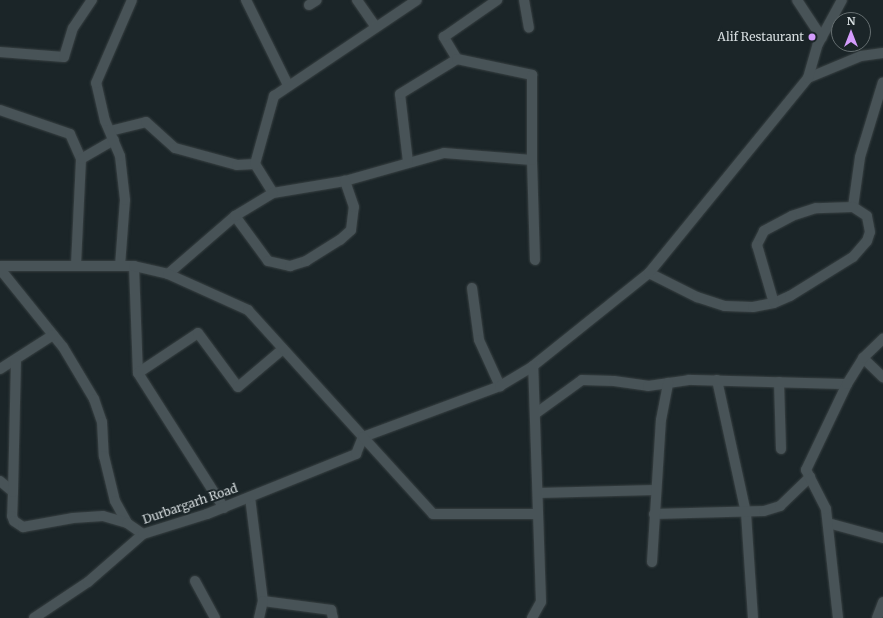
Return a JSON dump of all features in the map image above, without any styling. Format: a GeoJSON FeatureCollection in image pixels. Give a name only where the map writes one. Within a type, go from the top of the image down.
{"type":"FeatureCollection","features":[{"type":"Feature","properties":{"kind":"street"},"geometry":{"type":"LineString","coordinates":[[0,52],[64,57],[73,28],[92,0]]}},
{"type":"Feature","properties":{"kind":"street"},"geometry":{"type":"LineString","coordinates":[[120,266],[125,200],[120,156],[112,136],[96,83],[132,0]]}},
{"type":"Feature","properties":{"kind":"street"},"geometry":{"type":"LineString","coordinates":[[246,0],[288,86]]}},
{"type":"Feature","properties":{"kind":"street"},"geometry":{"type":"LineString","coordinates":[[357,0],[376,27]]}},
{"type":"Feature","properties":{"kind":"street"},"geometry":{"type":"LineString","coordinates":[[273,193],[255,164],[274,96],[416,0]]}},
{"type":"Feature","properties":{"kind":"street"},"geometry":{"type":"LineString","coordinates":[[457,59],[444,37],[497,0]]}},
{"type":"Feature","properties":{"kind":"street"},"geometry":{"type":"LineString","coordinates":[[524,0],[528,28]]}},
{"type":"Feature","properties":{"kind":"street"},"geometry":{"type":"LineString","coordinates":[[797,0],[822,38]]}},
{"type":"Feature","properties":{"kind":"street"},"geometry":{"type":"LineString","coordinates":[[363,436],[500,386],[533,366],[649,273],[808,78],[822,38],[842,0]]}},
{"type":"Feature","properties":{"kind":"street"},"geometry":{"type":"LineString","coordinates":[[808,78],[861,56],[883,52]]}},
{"type":"Feature","properties":{"kind":"street"},"geometry":{"type":"LineString","coordinates":[[408,162],[400,94],[457,59],[532,75],[532,160],[535,260]]}},
{"type":"Feature","properties":{"kind":"street"},"geometry":{"type":"LineString","coordinates":[[853,207],[860,157],[883,82]]}},
{"type":"Feature","properties":{"kind":"street"},"geometry":{"type":"LineString","coordinates":[[0,110],[70,134],[81,159],[76,266]]}},
{"type":"Feature","properties":{"kind":"street"},"geometry":{"type":"LineString","coordinates":[[81,159],[112,136],[146,122],[175,148],[237,165],[255,164]]}},
{"type":"Feature","properties":{"kind":"street"},"geometry":{"type":"LineString","coordinates":[[168,274],[235,216],[273,193],[345,181],[444,153],[532,160]]}},
{"type":"Feature","properties":{"kind":"street"},"geometry":{"type":"LineString","coordinates":[[235,216],[268,261],[290,266],[306,261],[340,240],[350,230],[354,207],[345,181]]}},
{"type":"Feature","properties":{"kind":"street"},"geometry":{"type":"LineString","coordinates":[[649,273],[697,297],[725,306],[753,307],[774,302],[790,296],[853,257],[867,242],[870,222],[867,216],[853,207],[816,208],[792,216],[764,231],[757,245],[774,302]]}},
{"type":"Feature","properties":{"kind":"street"},"geometry":{"type":"LineString","coordinates":[[134,266],[138,373],[224,508]]}},
{"type":"Feature","properties":{"kind":"street"},"geometry":{"type":"LineString","coordinates":[[0,267],[134,266],[168,274],[248,310],[434,514],[538,514]]}},
{"type":"Feature","properties":{"kind":"street"},"geometry":{"type":"LineString","coordinates":[[0,267],[53,335],[94,399],[102,422],[104,456],[115,501],[127,523]]}},
{"type":"Feature","properties":{"kind":"street"},"geometry":{"type":"LineString","coordinates":[[472,288],[479,340],[500,386]]}},
{"type":"Feature","properties":{"kind":"street"},"geometry":{"type":"LineString","coordinates":[[138,373],[198,333],[238,387],[283,349]]}},
{"type":"Feature","properties":{"kind":"street"},"geometry":{"type":"LineString","coordinates":[[0,369],[53,335]]}},
{"type":"Feature","properties":{"kind":"street"},"geometry":{"type":"LineString","coordinates":[[838,618],[826,509],[806,470],[847,384],[863,358],[883,339]]}},
{"type":"Feature","properties":{"kind":"street"},"geometry":{"type":"LineString","coordinates":[[863,358],[883,377]]}},
{"type":"Feature","properties":{"kind":"street"},"geometry":{"type":"LineString","coordinates":[[16,360],[12,516],[14,521],[23,527],[73,518],[103,516],[127,523],[143,534]]}},
{"type":"Feature","properties":{"kind":"street"},"geometry":{"type":"LineString","coordinates":[[532,618],[541,602],[533,366]]}},
{"type":"Feature","properties":{"kind":"street"},"geometry":{"type":"LineString","coordinates":[[535,414],[582,380],[614,381],[648,386],[668,383],[717,380],[847,384]]}},
{"type":"Feature","properties":{"kind":"street"},"geometry":{"type":"LineString","coordinates":[[717,380],[746,513],[753,618]]}},
{"type":"Feature","properties":{"kind":"street"},"geometry":{"type":"LineString","coordinates":[[779,382],[781,449]]}},
{"type":"Feature","properties":{"kind":"street"},"geometry":{"type":"LineString","coordinates":[[652,562],[655,490],[661,420],[668,383]]}},
{"type":"Feature","properties":{"kind":"street","name":"Durbargarh Road"},"geometry":{"type":"LineString","coordinates":[[34,618],[88,582],[143,534],[224,508],[356,454],[363,436]]}},
{"type":"Feature","properties":{"kind":"street"},"geometry":{"type":"LineString","coordinates":[[654,514],[746,513],[780,506],[810,477]]}},
{"type":"Feature","properties":{"kind":"street"},"geometry":{"type":"LineString","coordinates":[[0,481],[13,492]]}},
{"type":"Feature","properties":{"kind":"street"},"geometry":{"type":"LineString","coordinates":[[538,493],[655,490]]}},
{"type":"Feature","properties":{"kind":"street"},"geometry":{"type":"LineString","coordinates":[[250,497],[262,601],[259,618]]}},
{"type":"Feature","properties":{"kind":"street"},"geometry":{"type":"LineString","coordinates":[[828,523],[883,538]]}},
{"type":"Feature","properties":{"kind":"street"},"geometry":{"type":"LineString","coordinates":[[195,581],[215,618]]}},
{"type":"Feature","properties":{"kind":"street"},"geometry":{"type":"LineString","coordinates":[[262,601],[330,610],[333,618]]}},
{"type":"Feature","properties":{"kind":"street"},"geometry":{"type":"LineString","coordinates":[[877,618],[883,602]]}},
{"type":"Feature","properties":{"kind":"place","name":"Alif Restaurant"},"geometry":{"type":"Point","coordinates":[812,37]}}]}
